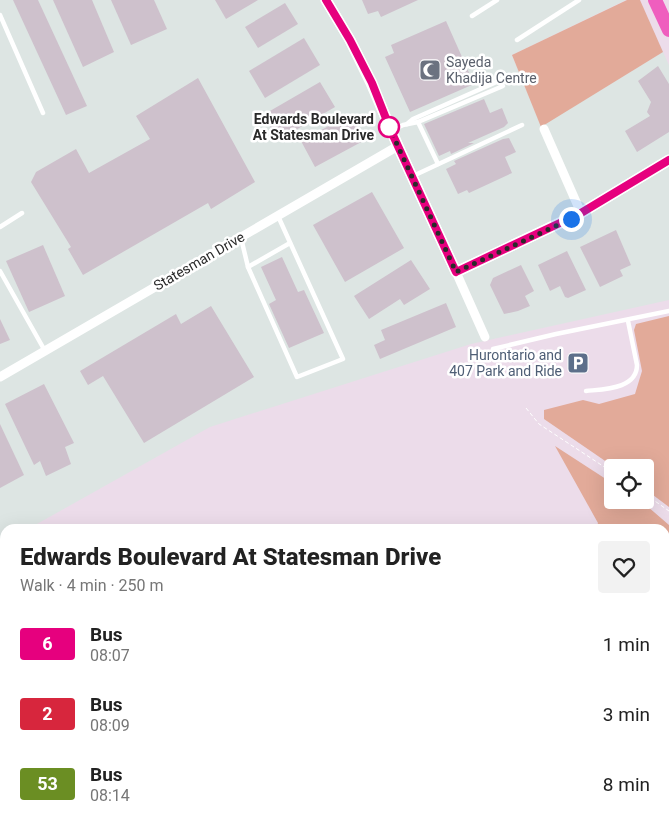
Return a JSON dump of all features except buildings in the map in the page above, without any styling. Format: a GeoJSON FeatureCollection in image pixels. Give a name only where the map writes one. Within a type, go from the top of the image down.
{"type":"FeatureCollection","features":[{"type":"Feature","properties":{"kind":"main road"},"geometry":{"type":"LineString","coordinates":[[655,0],[669,30]]}},
{"type":"Feature","properties":{"kind":"street"},"geometry":{"type":"LineString","coordinates":[[326,0],[350,40],[372,83],[391,131],[456,272],[484,338]]}},
{"type":"Feature","properties":{"kind":"street"},"geometry":{"type":"LineString","coordinates":[[544,129],[581,213]]}},
{"type":"Feature","properties":{"kind":"street","name":"Statesman Drive"},"geometry":{"type":"LineString","coordinates":[[0,377],[398,146]]}},
{"type":"Feature","properties":{"kind":"street"},"geometry":{"type":"LineString","coordinates":[[456,272],[581,213],[669,160]]}},
{"type":"Feature","properties":{"kind":"lane"},"geometry":{"type":"LineString","coordinates":[[472,16],[497,0]]}},
{"type":"Feature","properties":{"kind":"lane"},"geometry":{"type":"LineString","coordinates":[[517,40],[579,0]]}},
{"type":"Feature","properties":{"kind":"lane"},"geometry":{"type":"LineString","coordinates":[[0,15],[43,113]]}},
{"type":"Feature","properties":{"kind":"lane"},"geometry":{"type":"LineString","coordinates":[[408,124],[412,119],[501,80]]}},
{"type":"Feature","properties":{"kind":"lane"},"geometry":{"type":"LineString","coordinates":[[391,131],[418,122],[504,86]]}},
{"type":"Feature","properties":{"kind":"lane"},"geometry":{"type":"LineString","coordinates":[[418,122],[438,164]]}},
{"type":"Feature","properties":{"kind":"lane"},"geometry":{"type":"LineString","coordinates":[[412,176],[522,125]]}},
{"type":"Feature","properties":{"kind":"lane"},"geometry":{"type":"LineString","coordinates":[[0,226],[22,213]]}},
{"type":"Feature","properties":{"kind":"lane"},"geometry":{"type":"LineString","coordinates":[[240,236],[248,267],[297,377],[343,359],[277,215]]}},
{"type":"Feature","properties":{"kind":"lane"},"geometry":{"type":"LineString","coordinates":[[248,267],[290,243]]}},
{"type":"Feature","properties":{"kind":"lane"},"geometry":{"type":"LineString","coordinates":[[0,271],[45,351]]}},
{"type":"Feature","properties":{"kind":"lane"},"geometry":{"type":"LineString","coordinates":[[493,349],[669,311]]}},
{"type":"Feature","properties":{"kind":"lane"},"geometry":{"type":"LineString","coordinates":[[586,391],[624,384],[634,378],[637,372],[628,321]]}},
{"type":"Feature","properties":{"kind":"path"},"geometry":{"type":"LineString","coordinates":[[526,408],[539,424],[604,467]]}},
{"type":"Feature","properties":{"kind":"path"},"geometry":{"type":"LineString","coordinates":[[654,500],[669,511]]}},
{"type":"Feature","properties":{"kind":"shaded area"},"geometry":{"type":"Polygon","coordinates":[[[0,0],[626,0],[512,55],[541,126],[663,52],[669,65],[669,300],[471,344],[210,427],[37,524],[0,524],[0,0]]]}},
{"type":"Feature","properties":{"kind":"shaded area"},"geometry":{"type":"Polygon","coordinates":[[[627,0],[640,0],[663,52],[541,127],[512,55],[627,0]]]}},
{"type":"Feature","properties":{"kind":"shaded area"},"geometry":{"type":"Polygon","coordinates":[[[669,316],[669,507],[654,496],[654,459],[604,460],[544,419],[544,410],[583,400],[599,404],[635,394],[642,371],[634,330],[636,324],[669,316]]]}},
{"type":"Feature","properties":{"kind":"shaded area"},"geometry":{"type":"Polygon","coordinates":[[[555,446],[604,478],[604,509],[650,509],[668,524],[598,524],[555,446]]]}},
{"type":"Feature","properties":{"kind":"bus line","name":"6"},"geometry":{"type":"LineString","coordinates":[[326,0],[350,40],[372,83],[391,131],[456,272],[595,206],[669,160]]}},
{"type":"Feature","properties":{"kind":"place","name":"Sayeda Khadija Centre"},"geometry":{"type":"Point","coordinates":[430,70]}},
{"type":"Feature","properties":{"kind":"place","name":"Edwards Boulevard At Statesman Drive"},"geometry":{"type":"Point","coordinates":[389,127]}},
{"type":"Feature","properties":{"kind":"place","name":"Hurontario and 407 Park and Ride"},"geometry":{"type":"Point","coordinates":[578,363]}},
{"type":"Feature","properties":{"kind":"route"},"geometry":{"type":"LineString","coordinates":[[389,127],[456,272],[571,219]]}}]}
